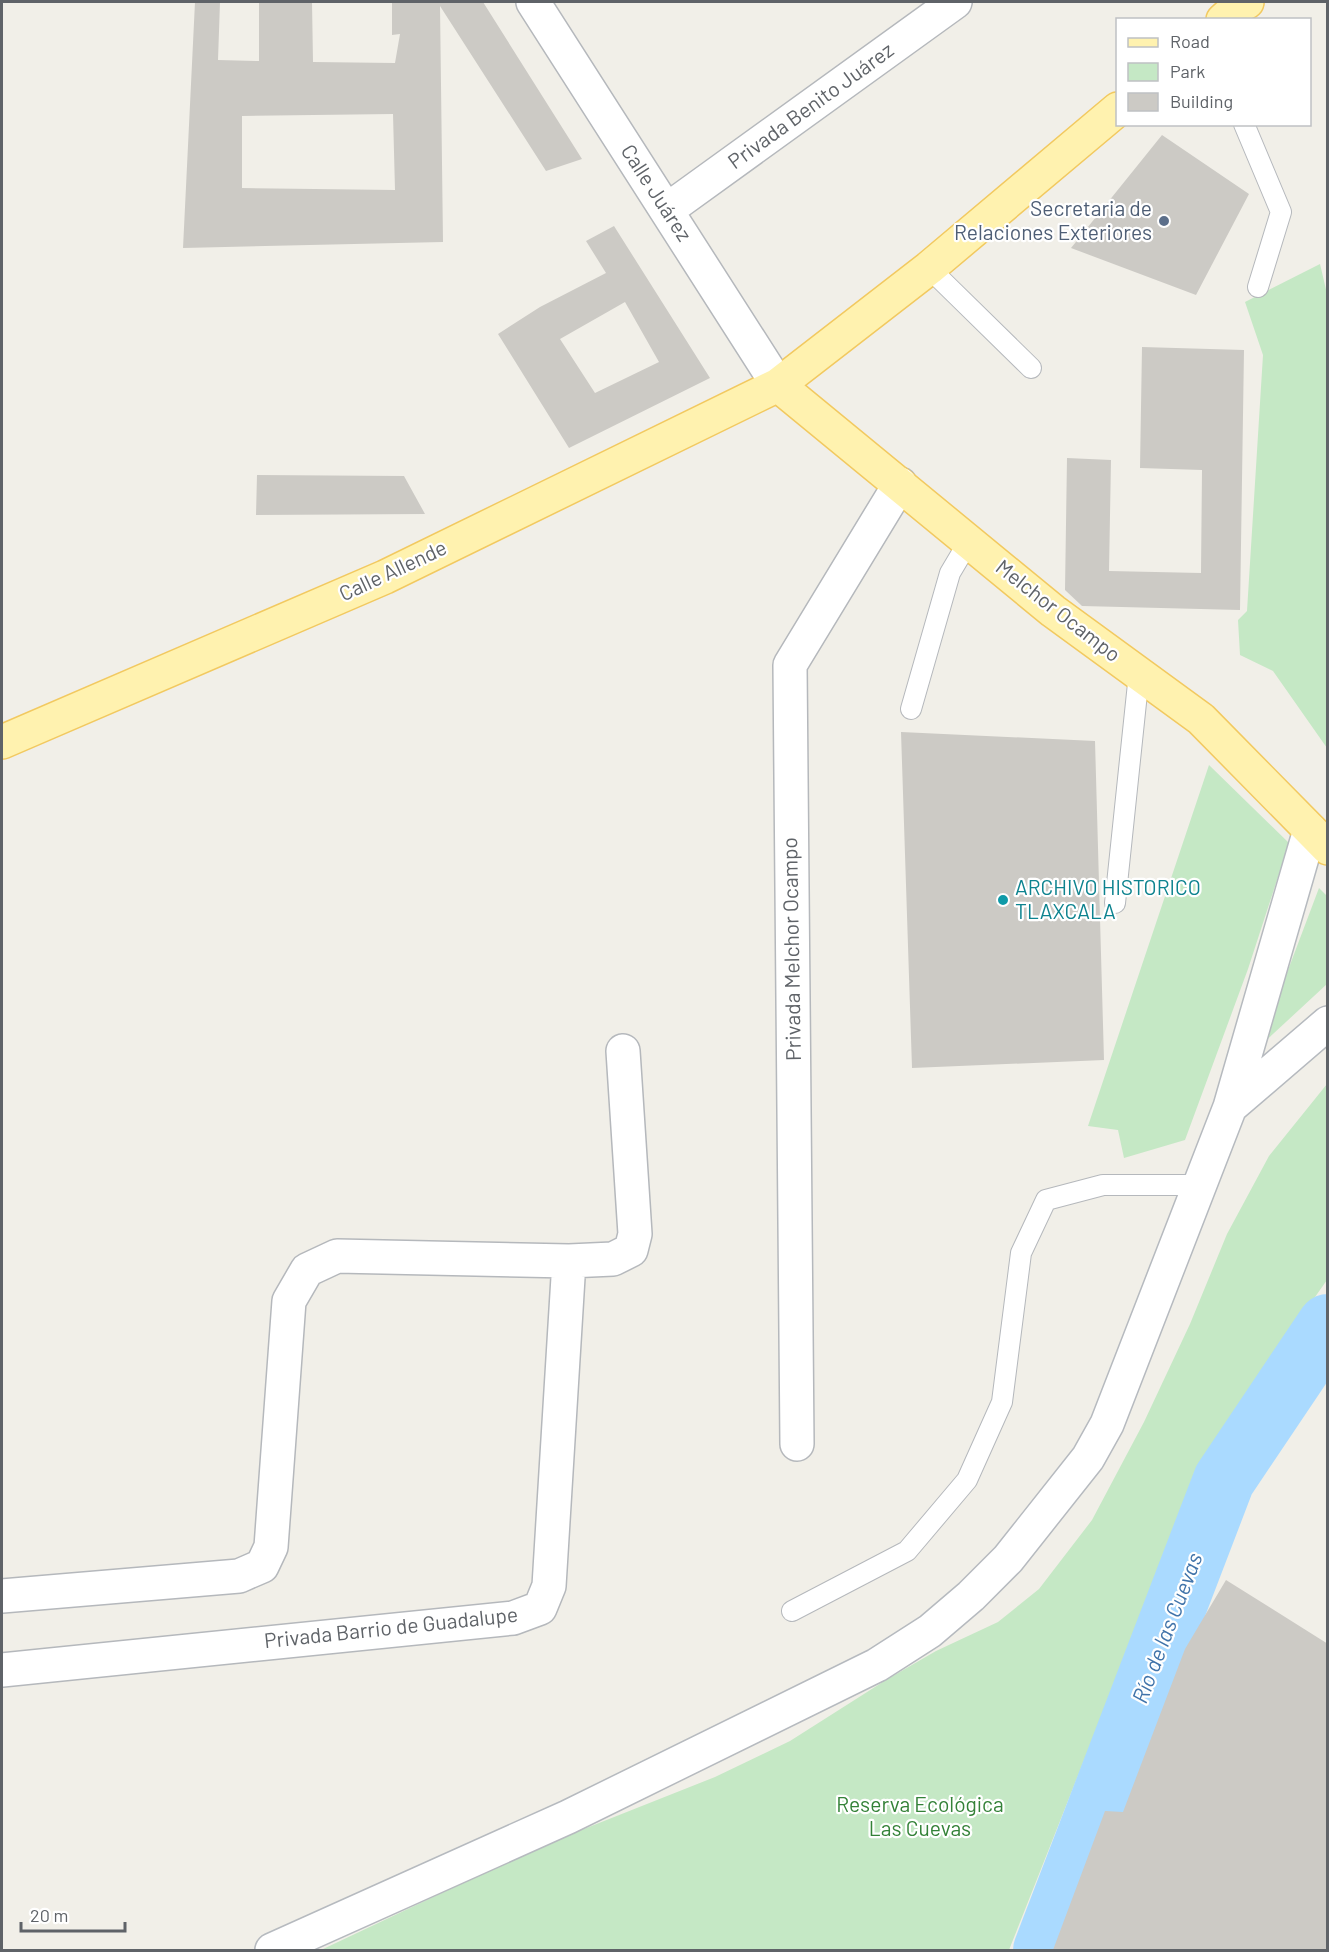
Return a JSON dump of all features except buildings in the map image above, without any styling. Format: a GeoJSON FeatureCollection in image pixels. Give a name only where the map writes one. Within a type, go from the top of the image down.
{"type":"FeatureCollection","features":[{"type":"Feature","properties":{"kind":"main road"},"geometry":{"type":"LineString","coordinates":[[1225,18],[1247,2]]}},
{"type":"Feature","properties":{"kind":"main road","name":"Calle Allende"},"geometry":{"type":"LineString","coordinates":[[2,742],[385,577],[778,385],[929,268],[1116,111]]}},
{"type":"Feature","properties":{"kind":"main road","name":"Melchor Ocampo"},"geometry":{"type":"LineString","coordinates":[[778,385],[1053,610],[1201,719],[1319,839]]}},
{"type":"Feature","properties":{"kind":"street","name":"Calle Juárez"},"geometry":{"type":"LineString","coordinates":[[533,2],[778,385]]}},
{"type":"Feature","properties":{"kind":"street","name":"Privada Benito Juárez"},"geometry":{"type":"LineString","coordinates":[[667,210],[955,2]]}},
{"type":"Feature","properties":{"kind":"street","name":"Privada Melchor Ocampo"},"geometry":{"type":"LineString","coordinates":[[796,1444],[790,665],[900,484]]}},
{"type":"Feature","properties":{"kind":"street"},"geometry":{"type":"LineString","coordinates":[[272,1950],[568,1817],[877,1665],[930,1631],[971,1596],[1008,1559],[1088,1458],[1107,1424],[1230,1107],[1319,839]]}},
{"type":"Feature","properties":{"kind":"street"},"geometry":{"type":"LineString","coordinates":[[1230,1107],[1328,1023]]}},
{"type":"Feature","properties":{"kind":"street"},"geometry":{"type":"LineString","coordinates":[[2,1596],[239,1576],[262,1566],[271,1547],[289,1301],[307,1270],[337,1256],[569,1261],[613,1259],[631,1250],[635,1234],[623,1050]]}},
{"type":"Feature","properties":{"kind":"street","name":"Privada Barrio de Guadalupe"},"geometry":{"type":"LineString","coordinates":[[2,1670],[513,1618],[540,1608],[549,1586],[569,1261]]}},
{"type":"Feature","properties":{"kind":"lane"},"geometry":{"type":"LineString","coordinates":[[1245,126],[1281,212],[1258,288]]}},
{"type":"Feature","properties":{"kind":"lane"},"geometry":{"type":"LineString","coordinates":[[929,268],[1031,369]]}},
{"type":"Feature","properties":{"kind":"lane"},"geometry":{"type":"LineString","coordinates":[[911,709],[950,573],[969,541]]}},
{"type":"Feature","properties":{"kind":"lane"},"geometry":{"type":"LineString","coordinates":[[1115,903],[1139,674]]}},
{"type":"Feature","properties":{"kind":"lane"},"geometry":{"type":"LineString","coordinates":[[792,1611],[907,1551],[967,1480],[1002,1402],[1021,1253],[1046,1200],[1103,1185],[1200,1185]]}},
{"type":"Feature","properties":{"kind":"green space"},"geometry":{"type":"Polygon","coordinates":[[[1320,264],[1328,298],[1327,748],[1273,671],[1240,655],[1238,620],[1247,611],[1263,355],[1245,302],[1320,264]]]}},
{"type":"Feature","properties":{"kind":"green space"},"geometry":{"type":"Polygon","coordinates":[[[1209,765],[1289,843],[1248,969],[1185,1140],[1124,1158],[1118,1130],[1088,1126],[1209,765]]]}},
{"type":"Feature","properties":{"kind":"green space"},"geometry":{"type":"Polygon","coordinates":[[[1319,888],[1327,896],[1327,984],[1259,1047],[1319,888]]]}},
{"type":"Feature","properties":{"kind":"green space","name":"Reserva Ecológica Las Cuevas"},"geometry":{"type":"Polygon","coordinates":[[[1327,1084],[1327,1280],[1244,1398],[1132,1639],[1009,1950],[321,1950],[541,1846],[715,1777],[790,1741],[936,1651],[998,1622],[1039,1589],[1092,1520],[1144,1422],[1190,1324],[1227,1234],[1269,1156],[1327,1084]]]}},
{"type":"Feature","properties":{"kind":"waterway","name":"Río de las Cuevas"},"geometry":{"type":"LineString","coordinates":[[1044,1950],[1224,1480],[1328,1325]]}},
{"type":"Feature","properties":{"kind":"place","name":"Secretaria de Relaciones Exteriores"},"geometry":{"type":"Point","coordinates":[1164,221]}},
{"type":"Feature","properties":{"kind":"place","name":"ARCHIVO HISTORICO TLAXCALA"},"geometry":{"type":"Point","coordinates":[1003,900]}}]}
